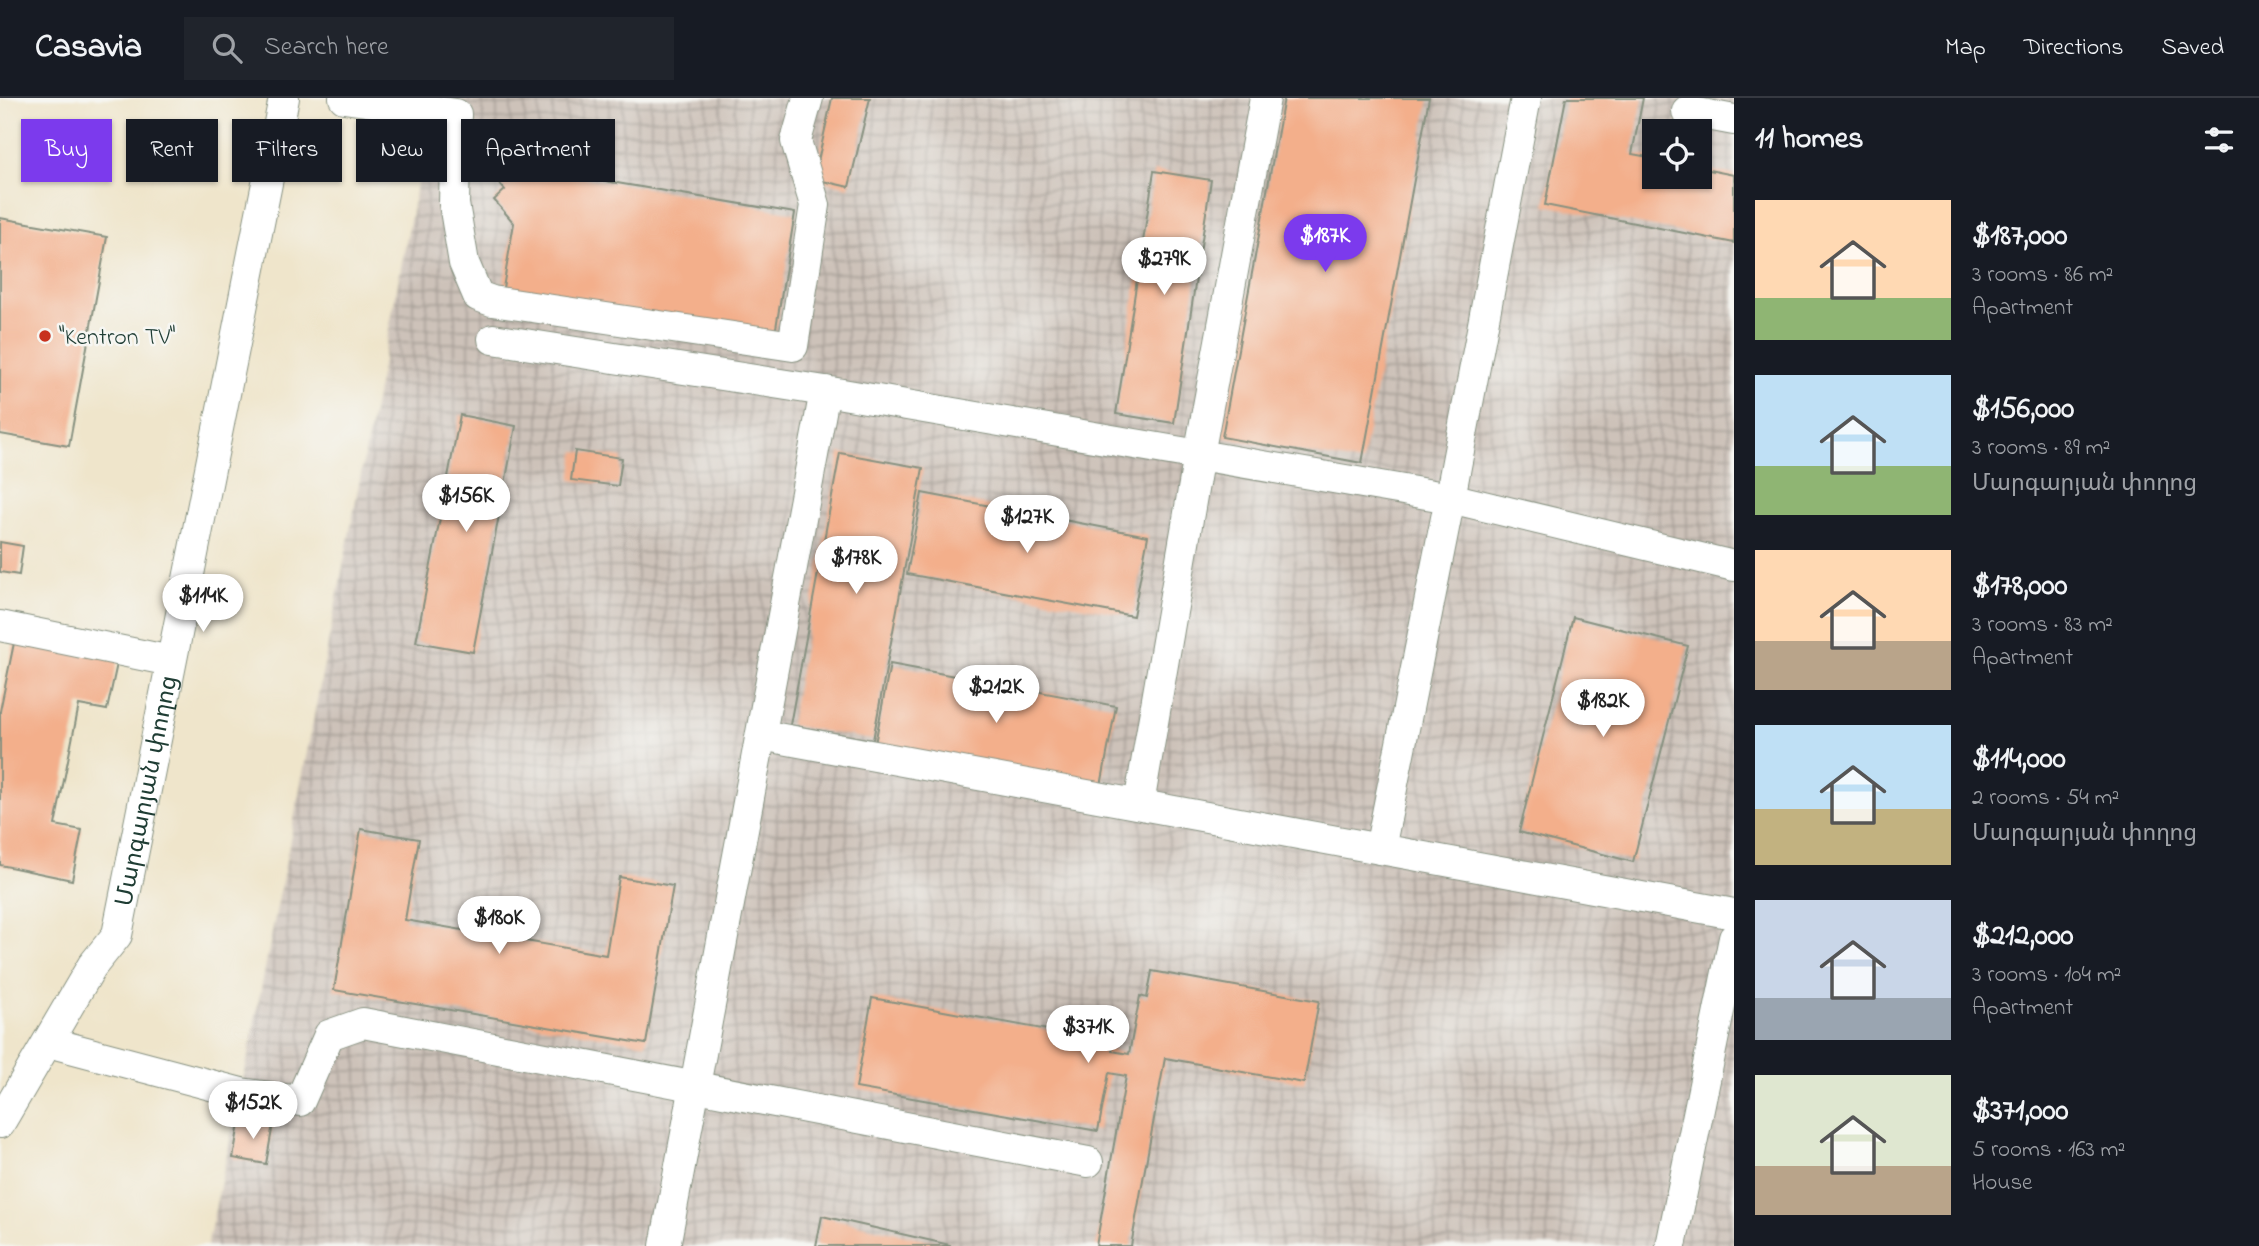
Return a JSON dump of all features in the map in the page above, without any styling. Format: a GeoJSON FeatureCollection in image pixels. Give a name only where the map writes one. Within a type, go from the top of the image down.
{"type":"FeatureCollection","features":[{"type":"Feature","properties":{"kind":"street","name":"Մարգարյան փողոց"},"geometry":{"type":"LineString","coordinates":[[0,1123],[92,966],[117,935],[284,98]]}},
{"type":"Feature","properties":{"kind":"street"},"geometry":{"type":"LineString","coordinates":[[344,98],[456,114],[454,204],[464,263],[478,296],[492,301],[793,346],[815,205],[796,141],[808,98]]}},
{"type":"Feature","properties":{"kind":"street"},"geometry":{"type":"LineString","coordinates":[[1139,804],[1199,455],[1265,98]]}},
{"type":"Feature","properties":{"kind":"street"},"geometry":{"type":"LineString","coordinates":[[1380,849],[1450,498],[1525,98]]}},
{"type":"Feature","properties":{"kind":"street"},"geometry":{"type":"LineString","coordinates":[[1687,111],[1734,120]]}},
{"type":"Feature","properties":{"kind":"street"},"geometry":{"type":"LineString","coordinates":[[493,339],[825,391],[1450,498],[1734,566]]}},
{"type":"Feature","properties":{"kind":"street"},"geometry":{"type":"LineString","coordinates":[[665,1246],[825,391]]}},
{"type":"Feature","properties":{"kind":"street"},"geometry":{"type":"LineString","coordinates":[[0,626],[171,661]]}},
{"type":"Feature","properties":{"kind":"street"},"geometry":{"type":"LineString","coordinates":[[761,734],[1734,914]]}},
{"type":"Feature","properties":{"kind":"street"},"geometry":{"type":"LineString","coordinates":[[1671,1246],[1734,938]]}},
{"type":"Feature","properties":{"kind":"street"},"geometry":{"type":"LineString","coordinates":[[48,1042],[241,1093],[300,1101],[328,1035],[363,1023],[1088,1162]]}},
{"type":"Feature","properties":{"kind":"shaded area"},"geometry":{"type":"Polygon","coordinates":[[[434,98],[1734,98],[1734,1246],[207,1246],[245,1072],[418,182],[447,182],[447,119],[430,119],[434,98]]]}},
{"type":"Feature","properties":{"kind":"building"},"geometry":{"type":"Polygon","coordinates":[[[832,98],[870,98],[849,187],[814,179],[832,98]]]}},
{"type":"Feature","properties":{"kind":"building"},"geometry":{"type":"Polygon","coordinates":[[[1284,98],[1429,98],[1362,463],[1222,437],[1284,98]]]}},
{"type":"Feature","properties":{"kind":"building"},"geometry":{"type":"Polygon","coordinates":[[[1566,98],[1643,98],[1632,154],[1642,156],[1642,189],[1712,189],[1712,171],[1734,175],[1734,243],[1545,205],[1566,98]]]}},
{"type":"Feature","properties":{"kind":"building"},"geometry":{"type":"Polygon","coordinates":[[[1154,171],[1211,180],[1174,423],[1116,414],[1154,171]]]}},
{"type":"Feature","properties":{"kind":"building"},"geometry":{"type":"Polygon","coordinates":[[[498,182],[611,182],[795,213],[775,334],[503,288],[514,223],[494,200],[505,190],[498,182]]]}},
{"type":"Feature","properties":{"kind":"building","name":"\"Kentron TV\""},"geometry":{"type":"Polygon","coordinates":[[[0,218],[107,237],[69,446],[0,434],[0,218]]]}},
{"type":"Feature","properties":{"kind":"building"},"geometry":{"type":"Polygon","coordinates":[[[460,415],[516,426],[473,652],[416,642],[460,415]]]}},
{"type":"Feature","properties":{"kind":"building"},"geometry":{"type":"Polygon","coordinates":[[[575,451],[622,458],[618,486],[571,480],[575,451]]]}},
{"type":"Feature","properties":{"kind":"building"},"geometry":{"type":"Polygon","coordinates":[[[840,453],[923,468],[873,740],[790,725],[840,453]]]}},
{"type":"Feature","properties":{"kind":"building"},"geometry":{"type":"Polygon","coordinates":[[[922,493],[1148,536],[1133,616],[907,574],[922,493]]]}},
{"type":"Feature","properties":{"kind":"building"},"geometry":{"type":"Polygon","coordinates":[[[0,542],[23,546],[19,575],[0,572],[0,542]]]}},
{"type":"Feature","properties":{"kind":"building"},"geometry":{"type":"Polygon","coordinates":[[[1573,617],[1688,646],[1633,862],[1519,832],[1573,617]]]}},
{"type":"Feature","properties":{"kind":"building"},"geometry":{"type":"Polygon","coordinates":[[[15,638],[118,659],[107,710],[79,705],[55,825],[82,830],[72,880],[0,865],[0,711],[15,638]]]}},
{"type":"Feature","properties":{"kind":"building"},"geometry":{"type":"Polygon","coordinates":[[[890,664],[1116,706],[1101,786],[875,744],[890,664]]]}},
{"type":"Feature","properties":{"kind":"building"},"geometry":{"type":"Polygon","coordinates":[[[361,829],[419,839],[405,920],[606,955],[619,877],[673,886],[646,1044],[334,990],[361,829]]]}},
{"type":"Feature","properties":{"kind":"building"},"geometry":{"type":"Polygon","coordinates":[[[1152,971],[1319,1001],[1304,1083],[1165,1058],[1131,1246],[1096,1246],[1126,1076],[1109,1073],[1098,1131],[856,1088],[872,998],[1114,1042],[1112,1051],[1129,1054],[1140,996],[1147,998],[1152,971]]]}},
{"type":"Feature","properties":{"kind":"building"},"geometry":{"type":"Polygon","coordinates":[[[240,1118],[273,1124],[266,1164],[233,1158],[240,1118]]]}},
{"type":"Feature","properties":{"kind":"building"},"geometry":{"type":"Polygon","coordinates":[[[822,1216],[950,1245],[950,1246],[816,1246],[822,1216]]]}},
{"type":"Feature","properties":{"kind":"place","name":"\"Kentron TV\""},"geometry":{"type":"Point","coordinates":[45,336]}}]}
